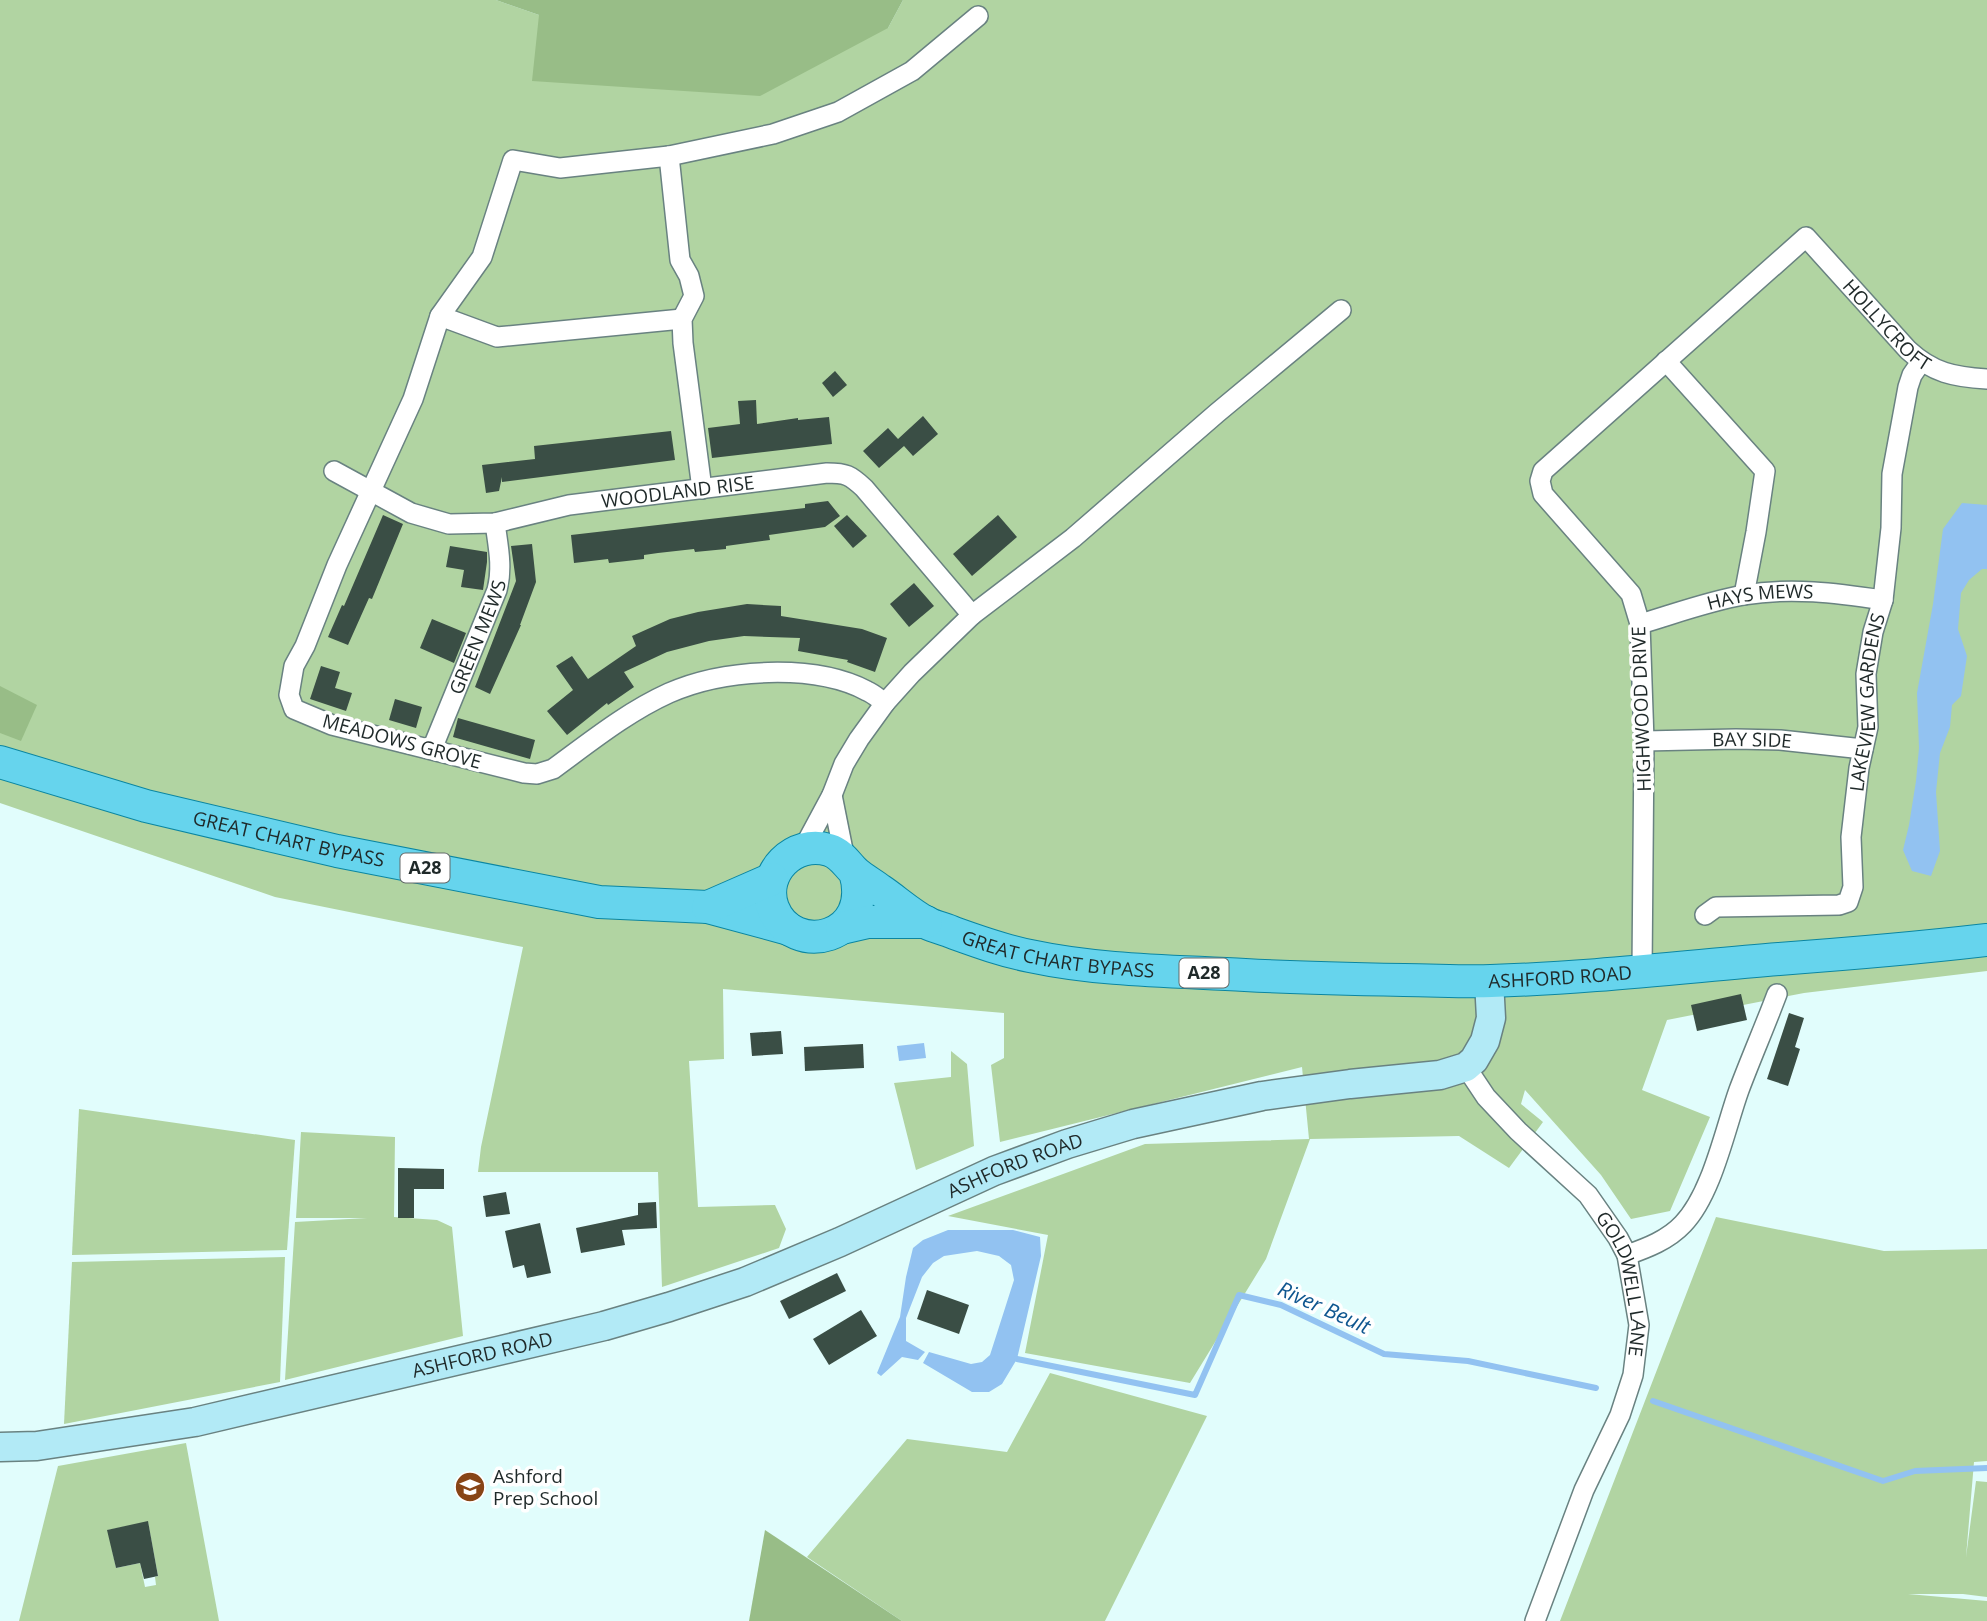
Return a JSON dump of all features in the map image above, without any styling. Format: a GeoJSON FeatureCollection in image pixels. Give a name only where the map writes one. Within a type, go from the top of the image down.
{"type":"FeatureCollection","features":[{"type":"Feature","properties":{"kind":"main road","name":"GREAT CHART BYPASS"},"geometry":{"type":"LineString","coordinates":[[0,762],[146,806],[337,851],[599,902],[708,907],[789,929]]}},
{"type":"Feature","properties":{"kind":"main road"},"geometry":{"type":"LineString","coordinates":[[803,849],[833,851],[850,866],[859,887],[858,902],[852,916],[842,928],[830,934],[816,937],[789,929],[772,907],[772,879],[778,866],[789,855],[803,849]]}},
{"type":"Feature","properties":{"kind":"main road","name":"GREAT CHART BYPASS"},"geometry":{"type":"LineString","coordinates":[[850,866],[926,922],[979,942],[1029,956],[1106,968],[1290,978],[1489,981]]}},
{"type":"Feature","properties":{"kind":"main road","name":"GREAT CHART BYPASS"},"geometry":{"type":"LineString","coordinates":[[708,907],[772,879]]}},
{"type":"Feature","properties":{"kind":"main road","name":"GREAT CHART BYPASS"},"geometry":{"type":"LineString","coordinates":[[842,928],[868,922],[926,922]]}},
{"type":"Feature","properties":{"kind":"main road","name":"ASHFORD ROAD"},"geometry":{"type":"LineString","coordinates":[[1489,981],[1643,972],[1987,940]]}},
{"type":"Feature","properties":{"kind":"street"},"geometry":{"type":"LineString","coordinates":[[702,489],[682,319],[694,296],[689,276],[680,260],[669,156],[773,134],[838,112],[912,71],[978,16]]}},
{"type":"Feature","properties":{"kind":"street","name":"MEADOWS GROVE"},"geometry":{"type":"LineString","coordinates":[[669,156],[560,168],[513,160],[482,257],[440,316],[413,399],[294,666],[289,695],[294,709],[332,725],[537,774],[553,769],[644,706],[671,692],[713,678],[770,673],[829,678],[869,691],[885,703]]}},
{"type":"Feature","properties":{"kind":"street","name":"HOLLYCROFT"},"geometry":{"type":"LineString","coordinates":[[1666,361],[1806,237],[1921,362],[1948,374],[1987,379]]}},
{"type":"Feature","properties":{"kind":"street"},"geometry":{"type":"LineString","coordinates":[[803,849],[832,795],[849,755],[885,703],[912,673],[972,615],[1073,538],[1341,310]]}},
{"type":"Feature","properties":{"kind":"street"},"geometry":{"type":"LineString","coordinates":[[440,316],[498,337],[682,319]]}},
{"type":"Feature","properties":{"kind":"street"},"geometry":{"type":"LineString","coordinates":[[1666,361],[1765,471],[1744,595]]}},
{"type":"Feature","properties":{"kind":"street","name":"HIGHWOOD DRIVE"},"geometry":{"type":"LineString","coordinates":[[1643,972],[1644,741],[1640,624],[1631,594],[1554,508],[1543,494],[1540,481],[1543,471],[1666,361]]}},
{"type":"Feature","properties":{"kind":"street","name":"LAKEVIEW GARDENS"},"geometry":{"type":"LineString","coordinates":[[1705,915],[1716,907],[1814,907],[1849,902],[1853,887],[1851,837],[1868,727],[1866,674],[1882,600],[1891,528],[1892,474],[1908,387],[1921,362]]}},
{"type":"Feature","properties":{"kind":"street","name":"WOODLAND RISE"},"geometry":{"type":"LineString","coordinates":[[334,471],[411,513],[449,524],[495,523],[569,505],[827,473],[844,474],[864,488],[972,615]]}},
{"type":"Feature","properties":{"kind":"street","name":"GREEN MEWS"},"geometry":{"type":"LineString","coordinates":[[432,749],[501,576],[495,523]]}},
{"type":"Feature","properties":{"kind":"street","name":"HAYS MEWS"},"geometry":{"type":"LineString","coordinates":[[1640,624],[1744,595],[1815,591],[1882,600]]}},
{"type":"Feature","properties":{"kind":"street","name":"BAY SIDE"},"geometry":{"type":"LineString","coordinates":[[1644,741],[1780,740],[1863,749]]}},
{"type":"Feature","properties":{"kind":"street"},"geometry":{"type":"LineString","coordinates":[[832,795],[850,866]]}},
{"type":"Feature","properties":{"kind":"street","name":"ASHFORD ROAD"},"geometry":{"type":"LineString","coordinates":[[0,1447],[37,1446],[195,1422],[604,1326],[745,1282],[841,1242],[994,1171],[1067,1144],[1133,1124],[1262,1096],[1440,1075],[1466,1067],[1474,1060],[1485,1041],[1491,1018],[1489,981]]}},
{"type":"Feature","properties":{"kind":"street"},"geometry":{"type":"LineString","coordinates":[[1627,1255],[1656,1244],[1683,1225],[1696,1207],[1708,1183],[1740,1089],[1777,994]]}},
{"type":"Feature","properties":{"kind":"street","name":"GOLDWELL LANE"},"geometry":{"type":"LineString","coordinates":[[1466,1067],[1486,1097],[1588,1195],[1618,1238],[1627,1255],[1639,1325],[1633,1376],[1620,1415],[1584,1490],[1535,1621]]}},
{"type":"Feature","properties":{"kind":"green space"},"geometry":{"type":"Polygon","coordinates":[[[0,0],[496,0],[539,15],[888,28],[903,0],[1987,0],[1987,971],[1804,993],[1667,1020],[1642,1090],[1710,1117],[1670,1211],[1631,1219],[1601,1175],[1525,1090],[1521,1104],[1543,1122],[1509,1168],[1459,1136],[1310,1139],[1266,1259],[1190,1383],[1025,1353],[1048,1235],[948,1216],[1145,1144],[1309,1139],[1302,1067],[1000,1142],[991,1065],[1004,1058],[1004,1013],[723,989],[724,1059],[689,1061],[698,1207],[775,1205],[786,1229],[779,1248],[662,1287],[658,1172],[478,1172],[523,947],[275,897],[0,803],[0,0]]]}},
{"type":"Feature","properties":{"kind":"green space"},"geometry":{"type":"Polygon","coordinates":[[[496,0],[903,0],[888,28],[760,96],[532,81],[539,15],[496,0]]]}},
{"type":"Feature","properties":{"kind":"green space"},"geometry":{"type":"Polygon","coordinates":[[[0,686],[37,705],[21,741],[0,733],[0,686]]]}},
{"type":"Feature","properties":{"kind":"green space"},"geometry":{"type":"Polygon","coordinates":[[[951,1051],[967,1064],[974,1146],[916,1170],[894,1083],[951,1077],[951,1051]]]}},
{"type":"Feature","properties":{"kind":"green space"},"geometry":{"type":"Polygon","coordinates":[[[79,1109],[295,1140],[287,1250],[72,1255],[79,1109]]]}},
{"type":"Feature","properties":{"kind":"green space"},"geometry":{"type":"Polygon","coordinates":[[[301,1132],[395,1137],[394,1217],[437,1220],[452,1227],[463,1336],[285,1380],[295,1222],[367,1218],[296,1218],[301,1132]]]}},
{"type":"Feature","properties":{"kind":"green space"},"geometry":{"type":"Polygon","coordinates":[[[1716,1217],[1884,1251],[1987,1249],[1987,1461],[1974,1462],[1966,1557],[1976,1481],[1987,1482],[1987,1597],[1908,1594],[1987,1601],[1987,1621],[1560,1621],[1716,1217]]]}},
{"type":"Feature","properties":{"kind":"green space"},"geometry":{"type":"Polygon","coordinates":[[[285,1257],[280,1382],[64,1424],[72,1262],[285,1257]]]}},
{"type":"Feature","properties":{"kind":"green space"},"geometry":{"type":"Polygon","coordinates":[[[1050,1373],[1207,1416],[1105,1621],[902,1621],[807,1557],[907,1439],[1007,1452],[1050,1373]]]}},
{"type":"Feature","properties":{"kind":"green space"},"geometry":{"type":"Polygon","coordinates":[[[186,1443],[219,1621],[19,1621],[58,1466],[186,1443]],[[148,1522],[108,1530],[116,1568],[140,1563],[145,1587],[156,1585],[155,1577],[158,1576],[148,1522]]]}},
{"type":"Feature","properties":{"kind":"green space"},"geometry":{"type":"Polygon","coordinates":[[[765,1530],[902,1621],[749,1621],[765,1530]]]}},
{"type":"Feature","properties":{"kind":"water"},"geometry":{"type":"Polygon","coordinates":[[[1962,503],[1987,505],[1987,569],[1982,569],[1969,580],[1961,593],[1958,629],[1967,656],[1961,696],[1952,705],[1950,727],[1940,753],[1936,792],[1940,851],[1931,876],[1912,871],[1903,850],[1916,781],[1919,748],[1917,693],[1943,529],[1962,503]]]}},
{"type":"Feature","properties":{"kind":"water"},"geometry":{"type":"Polygon","coordinates":[[[924,1043],[926,1058],[899,1061],[897,1046],[924,1043]]]}},
{"type":"Feature","properties":{"kind":"water"},"geometry":{"type":"Polygon","coordinates":[[[948,1230],[1013,1230],[1040,1237],[1041,1256],[1017,1359],[1002,1384],[989,1392],[972,1392],[923,1363],[929,1352],[971,1364],[982,1362],[990,1355],[1014,1280],[1011,1265],[999,1256],[977,1251],[944,1256],[933,1263],[922,1277],[906,1318],[906,1341],[925,1352],[918,1360],[902,1357],[881,1376],[877,1373],[900,1317],[913,1248],[923,1240],[948,1230]]]}},
{"type":"Feature","properties":{"kind":"building"},"geometry":{"type":"Polygon","coordinates":[[[835,371],[847,385],[833,397],[822,383],[835,371]]]}},
{"type":"Feature","properties":{"kind":"building"},"geometry":{"type":"Polygon","coordinates":[[[756,400],[757,424],[829,417],[832,444],[712,458],[708,428],[740,424],[738,401],[756,400]]]}},
{"type":"Feature","properties":{"kind":"building"},"geometry":{"type":"Polygon","coordinates":[[[923,416],[938,434],[913,456],[904,446],[879,468],[863,451],[888,428],[898,439],[923,416]]]}},
{"type":"Feature","properties":{"kind":"building"},"geometry":{"type":"Polygon","coordinates":[[[671,431],[675,460],[502,482],[502,477],[499,491],[486,493],[482,465],[535,459],[534,446],[671,431]]]}},
{"type":"Feature","properties":{"kind":"building"},"geometry":{"type":"Polygon","coordinates":[[[828,501],[840,516],[825,527],[769,535],[770,540],[726,546],[726,549],[658,553],[644,555],[644,559],[609,563],[608,559],[574,563],[571,535],[805,508],[805,504],[828,501]]]}},
{"type":"Feature","properties":{"kind":"building"},"geometry":{"type":"Polygon","coordinates":[[[383,515],[403,524],[372,599],[369,598],[348,645],[328,637],[383,515]]]}},
{"type":"Feature","properties":{"kind":"building"},"geometry":{"type":"Polygon","coordinates":[[[847,515],[867,536],[853,548],[834,526],[847,515]]]}},
{"type":"Feature","properties":{"kind":"building"},"geometry":{"type":"Polygon","coordinates":[[[998,515],[1017,537],[972,576],[953,554],[998,515]]]}},
{"type":"Feature","properties":{"kind":"building"},"geometry":{"type":"Polygon","coordinates":[[[532,544],[536,582],[521,625],[490,694],[475,687],[516,581],[511,546],[532,544]]]}},
{"type":"Feature","properties":{"kind":"building"},"geometry":{"type":"Polygon","coordinates":[[[450,546],[487,552],[483,590],[461,587],[464,570],[446,567],[450,546]]]}},
{"type":"Feature","properties":{"kind":"building"},"geometry":{"type":"Polygon","coordinates":[[[914,583],[934,606],[909,627],[890,604],[914,583]]]}},
{"type":"Feature","properties":{"kind":"building"},"geometry":{"type":"Polygon","coordinates":[[[747,604],[781,606],[781,616],[862,629],[887,638],[875,672],[847,662],[848,660],[798,651],[800,638],[744,636],[709,641],[667,652],[624,672],[634,687],[608,705],[607,703],[567,735],[547,711],[573,690],[556,666],[572,656],[588,679],[636,646],[632,636],[670,619],[747,604]]]}},
{"type":"Feature","properties":{"kind":"building"},"geometry":{"type":"Polygon","coordinates":[[[432,619],[466,633],[454,663],[420,648],[432,619]]]}},
{"type":"Feature","properties":{"kind":"building"},"geometry":{"type":"Polygon","coordinates":[[[321,666],[340,672],[335,688],[352,693],[346,711],[310,699],[321,666]]]}},
{"type":"Feature","properties":{"kind":"building"},"geometry":{"type":"Polygon","coordinates":[[[395,699],[422,707],[416,728],[389,720],[395,699]]]}},
{"type":"Feature","properties":{"kind":"building"},"geometry":{"type":"Polygon","coordinates":[[[458,718],[535,740],[530,759],[453,737],[458,718]]]}},
{"type":"Feature","properties":{"kind":"building"},"geometry":{"type":"Polygon","coordinates":[[[1741,994],[1747,1020],[1697,1031],[1691,1005],[1741,994]]]}},
{"type":"Feature","properties":{"kind":"building"},"geometry":{"type":"Polygon","coordinates":[[[1789,1013],[1804,1018],[1795,1047],[1800,1049],[1788,1086],[1767,1079],[1789,1013]]]}},
{"type":"Feature","properties":{"kind":"building"},"geometry":{"type":"Polygon","coordinates":[[[781,1031],[783,1054],[752,1056],[750,1033],[781,1031]]]}},
{"type":"Feature","properties":{"kind":"building"},"geometry":{"type":"Polygon","coordinates":[[[863,1044],[864,1068],[805,1071],[804,1047],[863,1044]]]}},
{"type":"Feature","properties":{"kind":"building"},"geometry":{"type":"Polygon","coordinates":[[[398,1168],[444,1169],[444,1189],[414,1189],[414,1218],[398,1218],[398,1168]]]}},
{"type":"Feature","properties":{"kind":"building"},"geometry":{"type":"Polygon","coordinates":[[[506,1192],[510,1214],[486,1217],[483,1196],[506,1192]]]}},
{"type":"Feature","properties":{"kind":"building"},"geometry":{"type":"Polygon","coordinates":[[[656,1202],[657,1228],[622,1230],[625,1245],[581,1253],[576,1228],[638,1215],[638,1203],[656,1202]]]}},
{"type":"Feature","properties":{"kind":"building"},"geometry":{"type":"Polygon","coordinates":[[[540,1223],[551,1273],[527,1278],[524,1265],[513,1268],[505,1231],[540,1223]]]}},
{"type":"Feature","properties":{"kind":"building"},"geometry":{"type":"Polygon","coordinates":[[[837,1273],[846,1291],[789,1319],[780,1301],[837,1273]]]}},
{"type":"Feature","properties":{"kind":"building"},"geometry":{"type":"Polygon","coordinates":[[[927,1290],[969,1305],[959,1334],[917,1319],[927,1290]]]}},
{"type":"Feature","properties":{"kind":"building"},"geometry":{"type":"Polygon","coordinates":[[[861,1310],[877,1336],[829,1365],[813,1339],[861,1310]]]}},
{"type":"Feature","properties":{"kind":"building"},"geometry":{"type":"Polygon","coordinates":[[[148,1521],[158,1576],[144,1579],[140,1563],[116,1568],[107,1530],[148,1521]]]}},
{"type":"Feature","properties":{"kind":"waterway","name":"River Beult"},"geometry":{"type":"LineString","coordinates":[[1017,1359],[1195,1395],[1239,1295],[1281,1305],[1384,1354],[1468,1361],[1596,1388]]}},
{"type":"Feature","properties":{"kind":"waterway","name":"River Beult"},"geometry":{"type":"LineString","coordinates":[[1653,1401],[1883,1481],[1915,1471],[1987,1468]]}},
{"type":"Feature","properties":{"kind":"place","name":"Ashford Prep School"},"geometry":{"type":"Point","coordinates":[470,1487]}}]}
